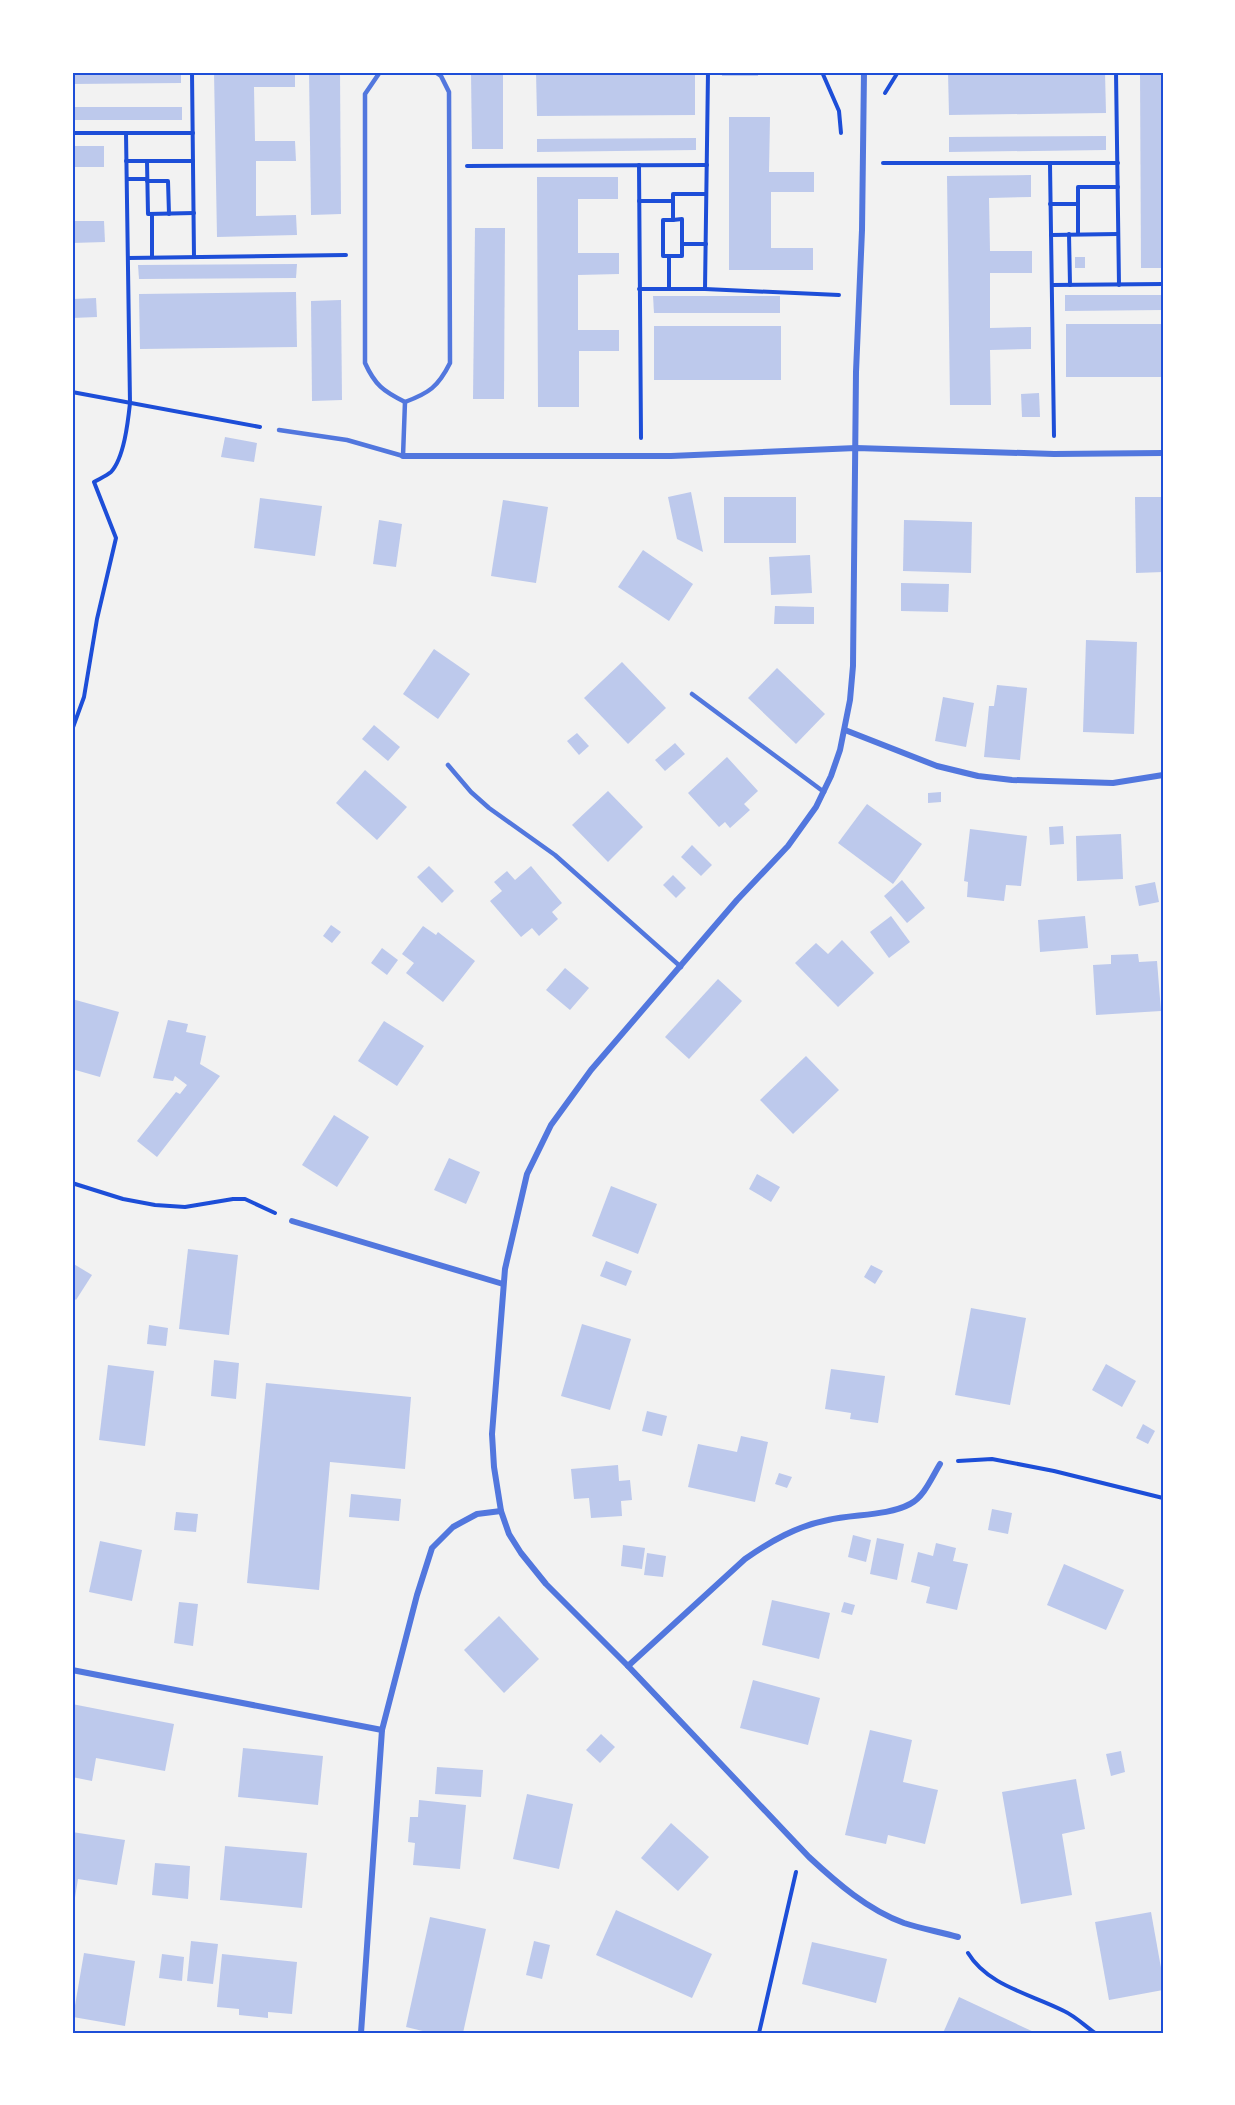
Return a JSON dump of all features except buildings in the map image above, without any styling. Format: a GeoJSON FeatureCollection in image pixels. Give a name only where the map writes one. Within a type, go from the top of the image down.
{"type":"FeatureCollection","features":[{"type":"Feature","properties":{"kind":"street"},"geometry":{"type":"LineString","coordinates":[[864,72],[860,297],[856,372],[853,666],[845,729],[831,777],[795,838],[737,900],[681,967],[631,1021],[591,1070],[551,1125],[527,1174],[509,1247],[503,1284],[492,1434],[494,1467],[501,1511],[509,1534],[540,1576],[830,1876],[869,1905],[903,1923],[958,1937]]}},
{"type":"Feature","properties":{"kind":"street"},"geometry":{"type":"LineString","coordinates":[[403,456],[641,456],[856,448],[1054,454],[1163,453]]}},
{"type":"Feature","properties":{"kind":"street"},"geometry":{"type":"LineString","coordinates":[[845,729],[937,766],[978,776],[1012,780],[1113,783],[1163,775]]}},
{"type":"Feature","properties":{"kind":"street"},"geometry":{"type":"LineString","coordinates":[[292,1221],[503,1284]]}},
{"type":"Feature","properties":{"kind":"street"},"geometry":{"type":"LineString","coordinates":[[628,1666],[745,1558],[804,1526],[829,1519],[899,1509],[911,1504],[919,1498],[940,1464]]}},
{"type":"Feature","properties":{"kind":"street"},"geometry":{"type":"LineString","coordinates":[[361,2033],[382,1730],[417,1595],[432,1548],[453,1527],[477,1514],[501,1511]]}},
{"type":"Feature","properties":{"kind":"street"},"geometry":{"type":"LineString","coordinates":[[72,1670],[382,1730]]}},
{"type":"Feature","properties":{"kind":"lane"},"geometry":{"type":"LineString","coordinates":[[380,72],[365,94],[365,363],[372,379],[386,393],[405,402],[425,395],[441,381],[450,363],[449,92],[441,76],[435,72]]}},
{"type":"Feature","properties":{"kind":"lane"},"geometry":{"type":"LineString","coordinates":[[279,430],[347,440],[403,456],[405,402]]}},
{"type":"Feature","properties":{"kind":"lane"},"geometry":{"type":"LineString","coordinates":[[692,694],[824,792]]}},
{"type":"Feature","properties":{"kind":"lane"},"geometry":{"type":"LineString","coordinates":[[448,765],[471,792],[489,808],[555,855],[681,967]]}},
{"type":"Feature","properties":{"kind":"path"},"geometry":{"type":"LineString","coordinates":[[192,72],[194,257]]}},
{"type":"Feature","properties":{"kind":"path"},"geometry":{"type":"LineString","coordinates":[[705,289],[708,72]]}},
{"type":"Feature","properties":{"kind":"path"},"geometry":{"type":"LineString","coordinates":[[822,72],[839,111],[841,141]]}},
{"type":"Feature","properties":{"kind":"path"},"geometry":{"type":"LineString","coordinates":[[1116,72],[1119,285]]}},
{"type":"Feature","properties":{"kind":"path"},"geometry":{"type":"LineString","coordinates":[[72,133],[193,134]]}},
{"type":"Feature","properties":{"kind":"path"},"geometry":{"type":"LineString","coordinates":[[72,730],[84,697],[97,619],[116,538],[94,482],[110,472],[116,464],[126,432],[130,403],[126,133]]}},
{"type":"Feature","properties":{"kind":"path"},"geometry":{"type":"LineString","coordinates":[[126,161],[193,161]]}},
{"type":"Feature","properties":{"kind":"path"},"geometry":{"type":"LineString","coordinates":[[147,161],[148,214],[194,213]]}},
{"type":"Feature","properties":{"kind":"path"},"geometry":{"type":"LineString","coordinates":[[880,163],[1118,164]]}},
{"type":"Feature","properties":{"kind":"path"},"geometry":{"type":"LineString","coordinates":[[1050,164],[1054,454]]}},
{"type":"Feature","properties":{"kind":"path"},"geometry":{"type":"LineString","coordinates":[[639,165],[641,456]]}},
{"type":"Feature","properties":{"kind":"path"},"geometry":{"type":"LineString","coordinates":[[449,166],[707,165]]}},
{"type":"Feature","properties":{"kind":"path"},"geometry":{"type":"LineString","coordinates":[[126,179],[168,181],[169,214]]}},
{"type":"Feature","properties":{"kind":"path"},"geometry":{"type":"LineString","coordinates":[[1078,234],[1078,187],[1118,187]]}},
{"type":"Feature","properties":{"kind":"path"},"geometry":{"type":"LineString","coordinates":[[673,220],[673,194],[706,194]]}},
{"type":"Feature","properties":{"kind":"path"},"geometry":{"type":"LineString","coordinates":[[639,201],[673,201]]}},
{"type":"Feature","properties":{"kind":"path"},"geometry":{"type":"LineString","coordinates":[[1050,204],[1078,204]]}},
{"type":"Feature","properties":{"kind":"path"},"geometry":{"type":"LineString","coordinates":[[152,214],[152,257]]}},
{"type":"Feature","properties":{"kind":"path"},"geometry":{"type":"LineString","coordinates":[[682,219],[682,256],[663,255],[663,220],[673,220],[682,219]]}},
{"type":"Feature","properties":{"kind":"path"},"geometry":{"type":"LineString","coordinates":[[1069,234],[1070,285]]}},
{"type":"Feature","properties":{"kind":"path"},"geometry":{"type":"LineString","coordinates":[[1051,235],[1118,234]]}},
{"type":"Feature","properties":{"kind":"path"},"geometry":{"type":"LineString","coordinates":[[682,244],[706,244]]}},
{"type":"Feature","properties":{"kind":"path"},"geometry":{"type":"LineString","coordinates":[[128,258],[365,254]]}},
{"type":"Feature","properties":{"kind":"path"},"geometry":{"type":"LineString","coordinates":[[669,256],[669,289]]}},
{"type":"Feature","properties":{"kind":"path"},"geometry":{"type":"LineString","coordinates":[[1052,285],[1163,284]]}},
{"type":"Feature","properties":{"kind":"path"},"geometry":{"type":"LineString","coordinates":[[639,289],[705,289],[860,297]]}},
{"type":"Feature","properties":{"kind":"path"},"geometry":{"type":"LineString","coordinates":[[72,392],[279,430]]}},
{"type":"Feature","properties":{"kind":"path"},"geometry":{"type":"LineString","coordinates":[[72,1183],[123,1199],[155,1205],[185,1207],[233,1198],[245,1199],[292,1221]]}},
{"type":"Feature","properties":{"kind":"path"},"geometry":{"type":"LineString","coordinates":[[940,1464],[992,1459],[1054,1471],[1163,1498]]}},
{"type":"Feature","properties":{"kind":"path"},"geometry":{"type":"LineString","coordinates":[[759,2033],[801,1848]]}},
{"type":"Feature","properties":{"kind":"path"},"geometry":{"type":"LineString","coordinates":[[958,1937],[975,1965],[996,1981],[1067,2012],[1095,2033]]}}]}
